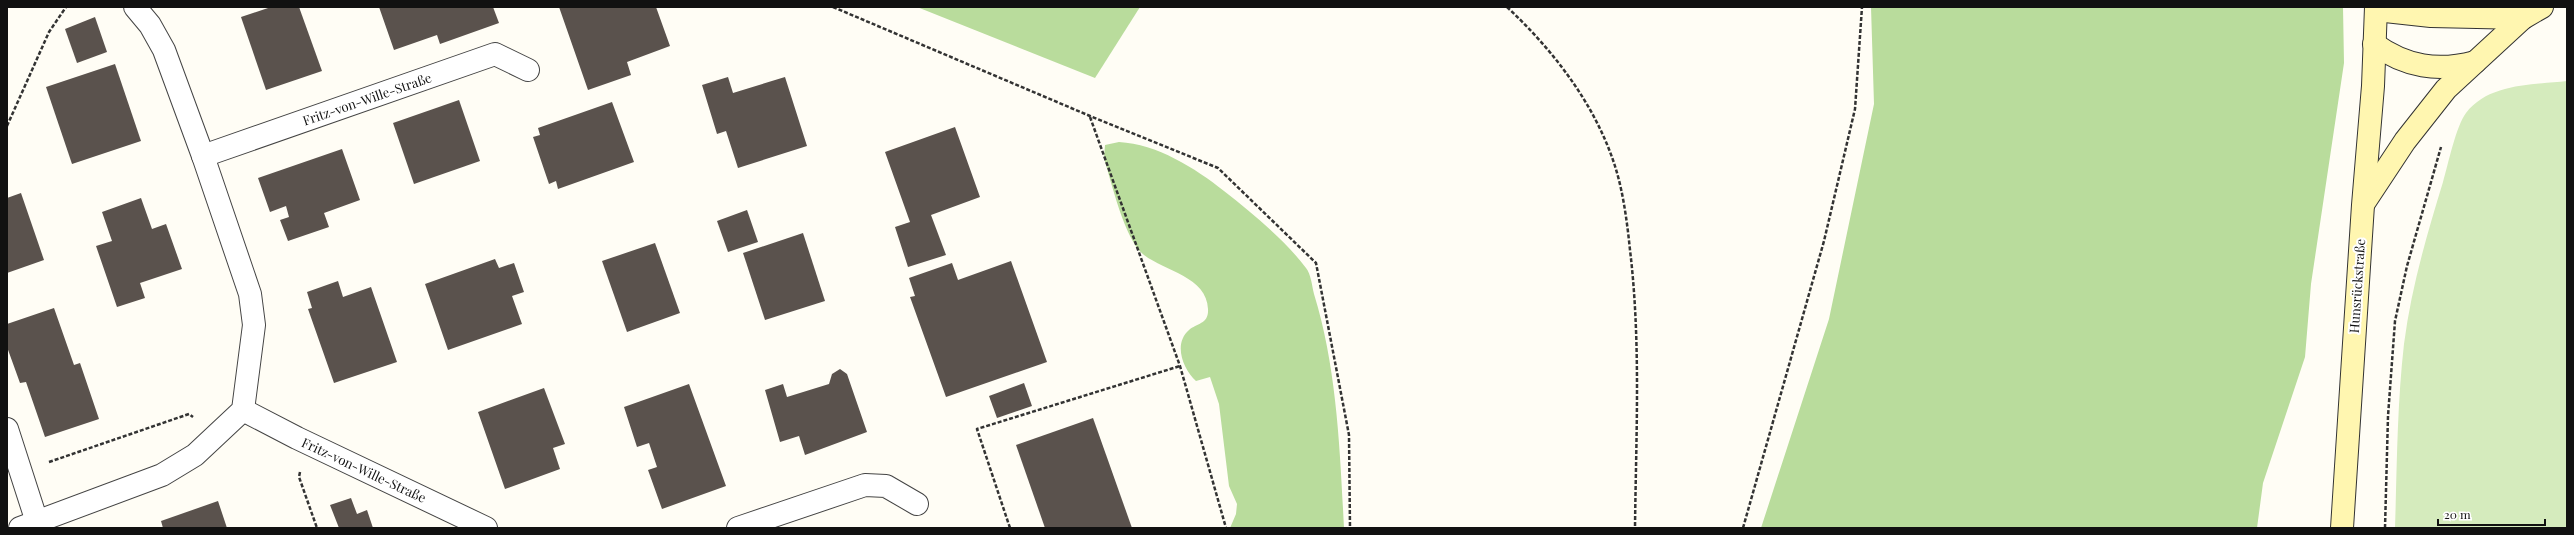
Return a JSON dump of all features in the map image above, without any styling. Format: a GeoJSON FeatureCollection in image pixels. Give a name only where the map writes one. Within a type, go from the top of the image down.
{"type":"FeatureCollection","features":[{"type":"Feature","properties":{"kind":"street"},"geometry":{"type":"LineString","coordinates":[[7,429],[22,472],[28,525],[162,475],[195,455],[243,410],[254,325],[250,294],[203,156],[164,50],[150,25],[135,7]]}},
{"type":"Feature","properties":{"kind":"street"},"geometry":{"type":"LineString","coordinates":[[2363,205],[2426,113],[2475,62],[2523,18],[2542,7]]}},
{"type":"Feature","properties":{"kind":"street"},"geometry":{"type":"LineString","coordinates":[[2376,9],[2431,16],[2523,18]]}},
{"type":"Feature","properties":{"kind":"street","name":"Hunsrückstraße"},"geometry":{"type":"LineString","coordinates":[[2342,528],[2376,9]]}},
{"type":"Feature","properties":{"kind":"street"},"geometry":{"type":"LineString","coordinates":[[2374,44],[2393,57],[2415,64],[2458,67],[2475,62]]}},
{"type":"Feature","properties":{"kind":"street","name":"Fritz-von-Wille-Straße"},"geometry":{"type":"LineString","coordinates":[[203,156],[495,54],[528,70]]}},
{"type":"Feature","properties":{"kind":"street","name":"Fritz-von-Wille-Straße"},"geometry":{"type":"LineString","coordinates":[[243,410],[297,438],[486,528]]}},
{"type":"Feature","properties":{"kind":"street"},"geometry":{"type":"LineString","coordinates":[[738,528],[865,485],[886,486],[917,504]]}},
{"type":"Feature","properties":{"kind":"path"},"geometry":{"type":"LineString","coordinates":[[7,126],[49,32],[66,7]]}},
{"type":"Feature","properties":{"kind":"path"},"geometry":{"type":"LineString","coordinates":[[833,7],[1090,116],[1218,168],[1316,263],[1349,435],[1350,528]]}},
{"type":"Feature","properties":{"kind":"path"},"geometry":{"type":"LineString","coordinates":[[1507,7],[1566,73],[1589,110],[1614,164],[1627,223],[1636,294],[1637,364],[1635,528]]}},
{"type":"Feature","properties":{"kind":"path"},"geometry":{"type":"LineString","coordinates":[[1743,528],[1824,241],[1855,109],[1862,7]]}},
{"type":"Feature","properties":{"kind":"path"},"geometry":{"type":"LineString","coordinates":[[2385,528],[2388,416],[2395,321],[2407,266],[2444,133],[2426,113]]}},
{"type":"Feature","properties":{"kind":"path"},"geometry":{"type":"LineString","coordinates":[[1090,116],[1180,366],[1226,528]]}},
{"type":"Feature","properties":{"kind":"path"},"geometry":{"type":"LineString","coordinates":[[1010,528],[977,429],[1180,366]]}},
{"type":"Feature","properties":{"kind":"path"},"geometry":{"type":"LineString","coordinates":[[22,472],[189,414],[215,435]]}},
{"type":"Feature","properties":{"kind":"path"},"geometry":{"type":"LineString","coordinates":[[297,438],[300,461],[299,477],[317,528]]}},
{"type":"Feature","properties":{"kind":"green space"},"geometry":{"type":"Polygon","coordinates":[[[917,7],[1140,7],[1095,78],[917,7]]]}},
{"type":"Feature","properties":{"kind":"green space"},"geometry":{"type":"Polygon","coordinates":[[[1871,7],[2343,7],[2344,63],[2311,284],[2305,357],[2263,483],[2257,528],[1761,528],[1829,319],[1874,104],[1871,7]]]}},
{"type":"Feature","properties":{"kind":"green space"},"geometry":{"type":"Polygon","coordinates":[[[2567,81],[2567,528],[2395,528],[2400,390],[2407,323],[2420,262],[2462,119],[2476,103],[2499,91],[2512,87],[2567,81]]]}},
{"type":"Feature","properties":{"kind":"green space"},"geometry":{"type":"Polygon","coordinates":[[[1119,142],[1147,147],[1161,152],[1188,166],[1213,182],[1268,227],[1298,258],[1308,271],[1322,322],[1333,380],[1339,440],[1344,528],[1230,528],[1236,514],[1237,504],[1229,486],[1219,404],[1210,377],[1196,381],[1187,370],[1181,349],[1184,336],[1189,330],[1207,318],[1208,309],[1206,298],[1201,289],[1193,282],[1153,261],[1137,248],[1125,224],[1104,158],[1105,145],[1119,142]]]}},
{"type":"Feature","properties":{"kind":"building"},"geometry":{"type":"Polygon","coordinates":[[[271,7],[299,7],[322,71],[266,90],[241,17],[271,7]]]}},
{"type":"Feature","properties":{"kind":"building"},"geometry":{"type":"Polygon","coordinates":[[[379,7],[493,7],[499,23],[440,44],[437,35],[394,50],[379,7]]]}},
{"type":"Feature","properties":{"kind":"building"},"geometry":{"type":"Polygon","coordinates":[[[559,7],[656,7],[670,46],[627,62],[631,75],[588,90],[559,7]]]}},
{"type":"Feature","properties":{"kind":"building"},"geometry":{"type":"Polygon","coordinates":[[[95,17],[107,52],[77,63],[65,29],[95,17]]]}},
{"type":"Feature","properties":{"kind":"building"},"geometry":{"type":"Polygon","coordinates":[[[115,64],[141,141],[72,164],[46,87],[115,64]]]}},
{"type":"Feature","properties":{"kind":"building"},"geometry":{"type":"Polygon","coordinates":[[[728,77],[733,93],[785,77],[807,146],[738,168],[726,131],[717,134],[702,85],[728,77]]]}},
{"type":"Feature","properties":{"kind":"building"},"geometry":{"type":"Polygon","coordinates":[[[459,100],[480,161],[414,184],[393,123],[459,100]]]}},
{"type":"Feature","properties":{"kind":"building"},"geometry":{"type":"Polygon","coordinates":[[[612,102],[634,162],[558,189],[556,181],[549,184],[533,137],[540,135],[538,128],[612,102]]]}},
{"type":"Feature","properties":{"kind":"building"},"geometry":{"type":"Polygon","coordinates":[[[955,127],[980,197],[931,215],[946,255],[908,267],[895,227],[910,222],[885,152],[955,127]]]}},
{"type":"Feature","properties":{"kind":"building"},"geometry":{"type":"Polygon","coordinates":[[[342,149],[360,200],[324,213],[329,227],[288,241],[280,220],[289,217],[286,206],[270,212],[258,178],[342,149]]]}},
{"type":"Feature","properties":{"kind":"building"},"geometry":{"type":"Polygon","coordinates":[[[21,193],[44,260],[7,273],[7,198],[21,193]]]}},
{"type":"Feature","properties":{"kind":"building"},"geometry":{"type":"Polygon","coordinates":[[[141,198],[152,229],[166,224],[182,269],[140,283],[145,298],[117,307],[96,246],[112,241],[102,212],[141,198]]]}},
{"type":"Feature","properties":{"kind":"building"},"geometry":{"type":"Polygon","coordinates":[[[747,210],[758,242],[728,252],[717,221],[747,210]]]}},
{"type":"Feature","properties":{"kind":"building"},"geometry":{"type":"Polygon","coordinates":[[[803,233],[825,301],[765,320],[743,253],[803,233]]]}},
{"type":"Feature","properties":{"kind":"building"},"geometry":{"type":"Polygon","coordinates":[[[655,243],[680,313],[627,332],[602,261],[655,243]]]}},
{"type":"Feature","properties":{"kind":"building"},"geometry":{"type":"Polygon","coordinates":[[[495,259],[499,268],[514,263],[524,292],[512,296],[522,324],[448,350],[425,284],[495,259]]]}},
{"type":"Feature","properties":{"kind":"building"},"geometry":{"type":"Polygon","coordinates":[[[1011,261],[1047,362],[946,397],[910,297],[915,296],[909,278],[952,263],[958,280],[1011,261]]]}},
{"type":"Feature","properties":{"kind":"building"},"geometry":{"type":"Polygon","coordinates":[[[338,281],[343,297],[371,287],[397,362],[334,383],[308,309],[312,308],[307,292],[338,281]]]}},
{"type":"Feature","properties":{"kind":"building"},"geometry":{"type":"Polygon","coordinates":[[[54,308],[74,365],[80,363],[99,419],[45,437],[26,382],[20,383],[7,347],[7,324],[54,308]]]}},
{"type":"Feature","properties":{"kind":"building"},"geometry":{"type":"Polygon","coordinates":[[[840,369],[847,374],[867,432],[805,455],[799,436],[780,442],[765,390],[783,384],[787,397],[829,384],[832,374],[840,369]]]}},
{"type":"Feature","properties":{"kind":"building"},"geometry":{"type":"Polygon","coordinates":[[[1024,383],[1032,406],[997,418],[989,396],[1024,383]]]}},
{"type":"Feature","properties":{"kind":"building"},"geometry":{"type":"Polygon","coordinates":[[[689,384],[726,486],[662,509],[648,470],[657,467],[649,443],[637,447],[624,407],[689,384]]]}},
{"type":"Feature","properties":{"kind":"building"},"geometry":{"type":"Polygon","coordinates":[[[544,388],[565,444],[553,448],[560,469],[505,489],[478,412],[544,388]]]}},
{"type":"Feature","properties":{"kind":"building"},"geometry":{"type":"Polygon","coordinates":[[[1093,418],[1132,528],[1045,528],[1016,445],[1093,418]]]}},
{"type":"Feature","properties":{"kind":"building"},"geometry":{"type":"Polygon","coordinates":[[[351,498],[357,514],[367,510],[373,528],[339,528],[330,505],[351,498]]]}},
{"type":"Feature","properties":{"kind":"building"},"geometry":{"type":"Polygon","coordinates":[[[218,501],[227,528],[163,528],[161,521],[218,501]]]}}]}
